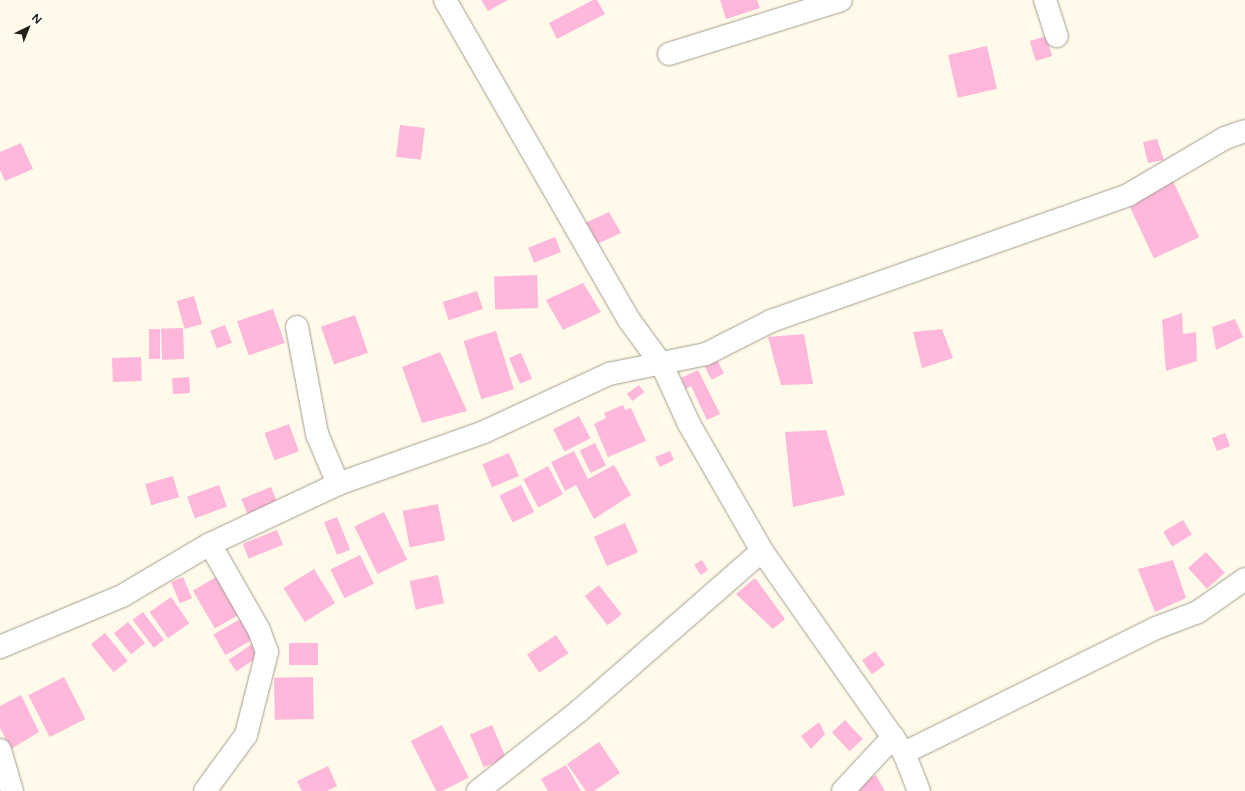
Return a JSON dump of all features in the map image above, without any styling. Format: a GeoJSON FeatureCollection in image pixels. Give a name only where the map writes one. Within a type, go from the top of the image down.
{"type":"FeatureCollection","features":[{"type":"Feature","properties":{"kind":"street"},"geometry":{"type":"LineString","coordinates":[[445,0],[629,320],[662,365],[689,424],[762,551],[899,745],[919,791]]}},
{"type":"Feature","properties":{"kind":"street"},"geometry":{"type":"LineString","coordinates":[[669,54],[841,0]]}},
{"type":"Feature","properties":{"kind":"street"},"geometry":{"type":"LineString","coordinates":[[1045,0],[1056,36]]}},
{"type":"Feature","properties":{"kind":"street"},"geometry":{"type":"LineString","coordinates":[[0,647],[122,596],[210,544],[338,484],[484,432],[609,374],[662,365],[706,354],[771,321],[1128,195],[1225,138],[1245,131]]}},
{"type":"Feature","properties":{"kind":"street"},"geometry":{"type":"LineString","coordinates":[[297,327],[317,434],[338,484]]}},
{"type":"Feature","properties":{"kind":"street"},"geometry":{"type":"LineString","coordinates":[[205,791],[246,735],[268,652],[259,630],[210,544]]}},
{"type":"Feature","properties":{"kind":"street"},"geometry":{"type":"LineString","coordinates":[[478,791],[579,711],[762,551]]}},
{"type":"Feature","properties":{"kind":"street"},"geometry":{"type":"LineString","coordinates":[[843,791],[899,745],[1156,628],[1198,612],[1245,579]]}},
{"type":"Feature","properties":{"kind":"street"},"geometry":{"type":"LineString","coordinates":[[0,750],[12,791]]}},
{"type":"Feature","properties":{"kind":"building"},"geometry":{"type":"Polygon","coordinates":[[[481,0],[508,0],[488,11],[481,0]]]}},
{"type":"Feature","properties":{"kind":"building"},"geometry":{"type":"Polygon","coordinates":[[[593,0],[597,0],[605,14],[557,39],[549,23],[593,0]]]}},
{"type":"Feature","properties":{"kind":"building"},"geometry":{"type":"Polygon","coordinates":[[[720,0],[757,0],[760,8],[726,19],[720,0]]]}},
{"type":"Feature","properties":{"kind":"building"},"geometry":{"type":"Polygon","coordinates":[[[1046,36],[1052,56],[1036,61],[1030,41],[1046,36]]]}},
{"type":"Feature","properties":{"kind":"building"},"geometry":{"type":"Polygon","coordinates":[[[987,46],[997,89],[958,98],[948,55],[987,46]]]}},
{"type":"Feature","properties":{"kind":"building"},"geometry":{"type":"Polygon","coordinates":[[[400,125],[425,128],[421,160],[396,157],[400,125]]]}},
{"type":"Feature","properties":{"kind":"building"},"geometry":{"type":"Polygon","coordinates":[[[1157,139],[1164,160],[1148,163],[1143,142],[1157,139]]]}},
{"type":"Feature","properties":{"kind":"building"},"geometry":{"type":"Polygon","coordinates":[[[21,143],[33,169],[5,181],[0,170],[0,152],[21,143]]]}},
{"type":"Feature","properties":{"kind":"building"},"geometry":{"type":"Polygon","coordinates":[[[1173,181],[1199,237],[1154,258],[1128,202],[1173,181]]]}},
{"type":"Feature","properties":{"kind":"building"},"geometry":{"type":"Polygon","coordinates":[[[609,212],[621,233],[597,244],[585,223],[609,212]]]}},
{"type":"Feature","properties":{"kind":"building"},"geometry":{"type":"Polygon","coordinates":[[[555,237],[561,252],[534,263],[528,248],[555,237]]]}},
{"type":"Feature","properties":{"kind":"building"},"geometry":{"type":"Polygon","coordinates":[[[537,275],[538,308],[495,309],[494,277],[537,275]]]}},
{"type":"Feature","properties":{"kind":"building"},"geometry":{"type":"Polygon","coordinates":[[[583,283],[601,312],[563,330],[546,300],[583,283]]]}},
{"type":"Feature","properties":{"kind":"building"},"geometry":{"type":"Polygon","coordinates":[[[477,291],[483,309],[449,320],[443,302],[477,291]]]}},
{"type":"Feature","properties":{"kind":"building"},"geometry":{"type":"Polygon","coordinates":[[[194,296],[202,324],[185,329],[177,301],[194,296]]]}},
{"type":"Feature","properties":{"kind":"building"},"geometry":{"type":"Polygon","coordinates":[[[273,309],[285,343],[249,355],[237,321],[273,309]]]}},
{"type":"Feature","properties":{"kind":"building"},"geometry":{"type":"Polygon","coordinates":[[[1182,313],[1183,334],[1196,332],[1197,361],[1166,371],[1162,320],[1182,313]]]}},
{"type":"Feature","properties":{"kind":"building"},"geometry":{"type":"Polygon","coordinates":[[[355,315],[368,353],[334,365],[321,327],[355,315]]]}},
{"type":"Feature","properties":{"kind":"building"},"geometry":{"type":"Polygon","coordinates":[[[1235,319],[1243,337],[1216,350],[1212,327],[1235,319]]]}},
{"type":"Feature","properties":{"kind":"building"},"geometry":{"type":"Polygon","coordinates":[[[225,325],[232,343],[217,348],[210,331],[225,325]]]}},
{"type":"Feature","properties":{"kind":"building"},"geometry":{"type":"Polygon","coordinates":[[[183,328],[184,359],[162,360],[161,329],[183,328]]]}},
{"type":"Feature","properties":{"kind":"building"},"geometry":{"type":"Polygon","coordinates":[[[149,329],[160,329],[160,359],[149,359],[149,329]]]}},
{"type":"Feature","properties":{"kind":"building"},"geometry":{"type":"Polygon","coordinates":[[[942,329],[953,358],[922,368],[913,332],[942,329]]]}},
{"type":"Feature","properties":{"kind":"building"},"geometry":{"type":"Polygon","coordinates":[[[496,331],[514,389],[481,399],[463,341],[496,331]]]}},
{"type":"Feature","properties":{"kind":"building"},"geometry":{"type":"Polygon","coordinates":[[[804,334],[813,384],[781,385],[768,337],[804,334]]]}},
{"type":"Feature","properties":{"kind":"building"},"geometry":{"type":"Polygon","coordinates":[[[440,352],[467,411],[422,423],[402,367],[440,352]]]}},
{"type":"Feature","properties":{"kind":"building"},"geometry":{"type":"Polygon","coordinates":[[[521,353],[532,379],[520,384],[509,358],[521,353]]]}},
{"type":"Feature","properties":{"kind":"building"},"geometry":{"type":"Polygon","coordinates":[[[141,357],[142,381],[113,382],[112,358],[141,357]]]}},
{"type":"Feature","properties":{"kind":"building"},"geometry":{"type":"Polygon","coordinates":[[[717,360],[724,373],[712,380],[705,367],[717,360]]]}},
{"type":"Feature","properties":{"kind":"building"},"geometry":{"type":"Polygon","coordinates":[[[698,370],[720,414],[707,420],[691,386],[686,389],[681,378],[698,370]]]}},
{"type":"Feature","properties":{"kind":"building"},"geometry":{"type":"Polygon","coordinates":[[[189,377],[190,393],[173,394],[172,378],[189,377]]]}},
{"type":"Feature","properties":{"kind":"building"},"geometry":{"type":"Polygon","coordinates":[[[639,385],[644,392],[632,401],[627,394],[639,385]]]}},
{"type":"Feature","properties":{"kind":"building"},"geometry":{"type":"Polygon","coordinates":[[[623,405],[625,410],[631,408],[646,441],[608,457],[594,424],[606,418],[604,413],[623,405]]]}},
{"type":"Feature","properties":{"kind":"building"},"geometry":{"type":"Polygon","coordinates":[[[579,416],[590,438],[565,451],[553,429],[579,416]]]}},
{"type":"Feature","properties":{"kind":"building"},"geometry":{"type":"Polygon","coordinates":[[[289,424],[299,451],[274,460],[265,433],[289,424]]]}},
{"type":"Feature","properties":{"kind":"building"},"geometry":{"type":"Polygon","coordinates":[[[826,430],[845,495],[793,507],[785,432],[826,430]]]}},
{"type":"Feature","properties":{"kind":"building"},"geometry":{"type":"Polygon","coordinates":[[[1225,433],[1230,446],[1217,451],[1212,438],[1225,433]]]}},
{"type":"Feature","properties":{"kind":"building"},"geometry":{"type":"Polygon","coordinates":[[[595,443],[606,465],[591,473],[580,450],[595,443]]]}},
{"type":"Feature","properties":{"kind":"building"},"geometry":{"type":"Polygon","coordinates":[[[574,451],[588,479],[614,465],[631,495],[594,519],[576,485],[565,491],[551,462],[574,451]]]}},
{"type":"Feature","properties":{"kind":"building"},"geometry":{"type":"Polygon","coordinates":[[[670,451],[674,460],[660,467],[655,457],[670,451]]]}},
{"type":"Feature","properties":{"kind":"building"},"geometry":{"type":"Polygon","coordinates":[[[509,453],[519,476],[492,487],[482,464],[509,453]]]}},
{"type":"Feature","properties":{"kind":"building"},"geometry":{"type":"Polygon","coordinates":[[[548,466],[563,494],[538,507],[523,479],[548,466]]]}},
{"type":"Feature","properties":{"kind":"building"},"geometry":{"type":"Polygon","coordinates":[[[173,476],[179,497],[151,505],[145,484],[173,476]]]}},
{"type":"Feature","properties":{"kind":"building"},"geometry":{"type":"Polygon","coordinates":[[[219,485],[227,507],[195,518],[187,497],[219,485]]]}},
{"type":"Feature","properties":{"kind":"building"},"geometry":{"type":"Polygon","coordinates":[[[521,485],[534,512],[513,522],[499,496],[521,485]]]}},
{"type":"Feature","properties":{"kind":"building"},"geometry":{"type":"Polygon","coordinates":[[[271,487],[278,504],[248,516],[241,499],[271,487]]]}},
{"type":"Feature","properties":{"kind":"building"},"geometry":{"type":"Polygon","coordinates":[[[438,504],[445,540],[410,547],[403,511],[438,504]]]}},
{"type":"Feature","properties":{"kind":"building"},"geometry":{"type":"Polygon","coordinates":[[[384,512],[407,560],[378,574],[354,526],[384,512]]]}},
{"type":"Feature","properties":{"kind":"building"},"geometry":{"type":"Polygon","coordinates":[[[337,517],[350,549],[337,555],[324,522],[337,517]]]}},
{"type":"Feature","properties":{"kind":"building"},"geometry":{"type":"Polygon","coordinates":[[[1183,520],[1192,535],[1172,546],[1163,532],[1183,520]]]}},
{"type":"Feature","properties":{"kind":"building"},"geometry":{"type":"Polygon","coordinates":[[[625,523],[638,552],[607,566],[594,537],[625,523]]]}},
{"type":"Feature","properties":{"kind":"building"},"geometry":{"type":"Polygon","coordinates":[[[277,530],[283,545],[249,559],[243,544],[277,530]]]}},
{"type":"Feature","properties":{"kind":"building"},"geometry":{"type":"Polygon","coordinates":[[[1206,552],[1225,573],[1207,589],[1188,568],[1206,552]]]}},
{"type":"Feature","properties":{"kind":"building"},"geometry":{"type":"Polygon","coordinates":[[[360,555],[374,584],[344,598],[330,569],[360,555]]]}},
{"type":"Feature","properties":{"kind":"building"},"geometry":{"type":"Polygon","coordinates":[[[702,560],[708,570],[700,575],[694,565],[702,560]]]}},
{"type":"Feature","properties":{"kind":"building"},"geometry":{"type":"Polygon","coordinates":[[[1173,560],[1186,598],[1155,612],[1138,569],[1173,560]]]}},
{"type":"Feature","properties":{"kind":"building"},"geometry":{"type":"Polygon","coordinates":[[[314,569],[335,603],[305,622],[283,588],[314,569]]]}},
{"type":"Feature","properties":{"kind":"building"},"geometry":{"type":"Polygon","coordinates":[[[438,575],[444,603],[416,609],[410,581],[438,575]]]}},
{"type":"Feature","properties":{"kind":"building"},"geometry":{"type":"Polygon","coordinates":[[[218,576],[240,614],[215,629],[193,590],[218,576]]]}},
{"type":"Feature","properties":{"kind":"building"},"geometry":{"type":"Polygon","coordinates":[[[183,577],[192,598],[180,603],[171,582],[183,577]]]}},
{"type":"Feature","properties":{"kind":"building"},"geometry":{"type":"Polygon","coordinates":[[[755,578],[785,619],[773,629],[736,594],[755,578]]]}},
{"type":"Feature","properties":{"kind":"building"},"geometry":{"type":"Polygon","coordinates":[[[599,585],[622,614],[608,625],[585,596],[599,585]]]}},
{"type":"Feature","properties":{"kind":"building"},"geometry":{"type":"Polygon","coordinates":[[[171,597],[189,623],[168,638],[150,612],[171,597]]]}},
{"type":"Feature","properties":{"kind":"building"},"geometry":{"type":"Polygon","coordinates":[[[143,612],[164,640],[154,648],[133,620],[143,612]]]}},
{"type":"Feature","properties":{"kind":"building"},"geometry":{"type":"Polygon","coordinates":[[[242,618],[254,639],[225,655],[213,634],[242,618]]]}},
{"type":"Feature","properties":{"kind":"building"},"geometry":{"type":"Polygon","coordinates":[[[128,622],[145,643],[131,654],[114,633],[128,622]]]}},
{"type":"Feature","properties":{"kind":"building"},"geometry":{"type":"Polygon","coordinates":[[[105,633],[128,661],[114,672],[91,644],[105,633]]]}},
{"type":"Feature","properties":{"kind":"building"},"geometry":{"type":"Polygon","coordinates":[[[556,635],[568,653],[539,673],[527,655],[556,635]]]}},
{"type":"Feature","properties":{"kind":"building"},"geometry":{"type":"Polygon","coordinates":[[[255,642],[263,654],[236,672],[228,660],[255,642]]]}},
{"type":"Feature","properties":{"kind":"building"},"geometry":{"type":"Polygon","coordinates":[[[289,643],[318,643],[318,665],[289,665],[289,643]]]}},
{"type":"Feature","properties":{"kind":"building"},"geometry":{"type":"Polygon","coordinates":[[[875,651],[885,665],[872,674],[862,660],[875,651]]]}},
{"type":"Feature","properties":{"kind":"building"},"geometry":{"type":"Polygon","coordinates":[[[64,677],[85,719],[50,737],[28,695],[64,677]]]}},
{"type":"Feature","properties":{"kind":"building"},"geometry":{"type":"Polygon","coordinates":[[[313,677],[314,719],[275,720],[274,678],[313,677]]]}},
{"type":"Feature","properties":{"kind":"building"},"geometry":{"type":"Polygon","coordinates":[[[21,695],[39,732],[11,749],[0,728],[0,706],[21,695]]]}},
{"type":"Feature","properties":{"kind":"building"},"geometry":{"type":"Polygon","coordinates":[[[845,720],[863,739],[850,751],[832,732],[845,720]]]}},
{"type":"Feature","properties":{"kind":"building"},"geometry":{"type":"Polygon","coordinates":[[[819,722],[825,734],[811,749],[801,736],[819,722]]]}},
{"type":"Feature","properties":{"kind":"building"},"geometry":{"type":"Polygon","coordinates":[[[442,725],[469,778],[442,791],[436,791],[411,741],[442,725]]]}},
{"type":"Feature","properties":{"kind":"building"},"geometry":{"type":"Polygon","coordinates":[[[492,725],[506,758],[484,768],[470,734],[492,725]]]}},
{"type":"Feature","properties":{"kind":"building"},"geometry":{"type":"Polygon","coordinates":[[[599,742],[620,773],[594,791],[586,791],[567,764],[599,742]]]}},
{"type":"Feature","properties":{"kind":"building"},"geometry":{"type":"Polygon","coordinates":[[[566,765],[581,791],[548,791],[541,779],[566,765]]]}},
{"type":"Feature","properties":{"kind":"building"},"geometry":{"type":"Polygon","coordinates":[[[328,766],[337,786],[327,791],[302,791],[297,781],[328,766]]]}},
{"type":"Feature","properties":{"kind":"building"},"geometry":{"type":"Polygon","coordinates":[[[876,775],[885,791],[857,791],[855,786],[876,775]]]}}]}
